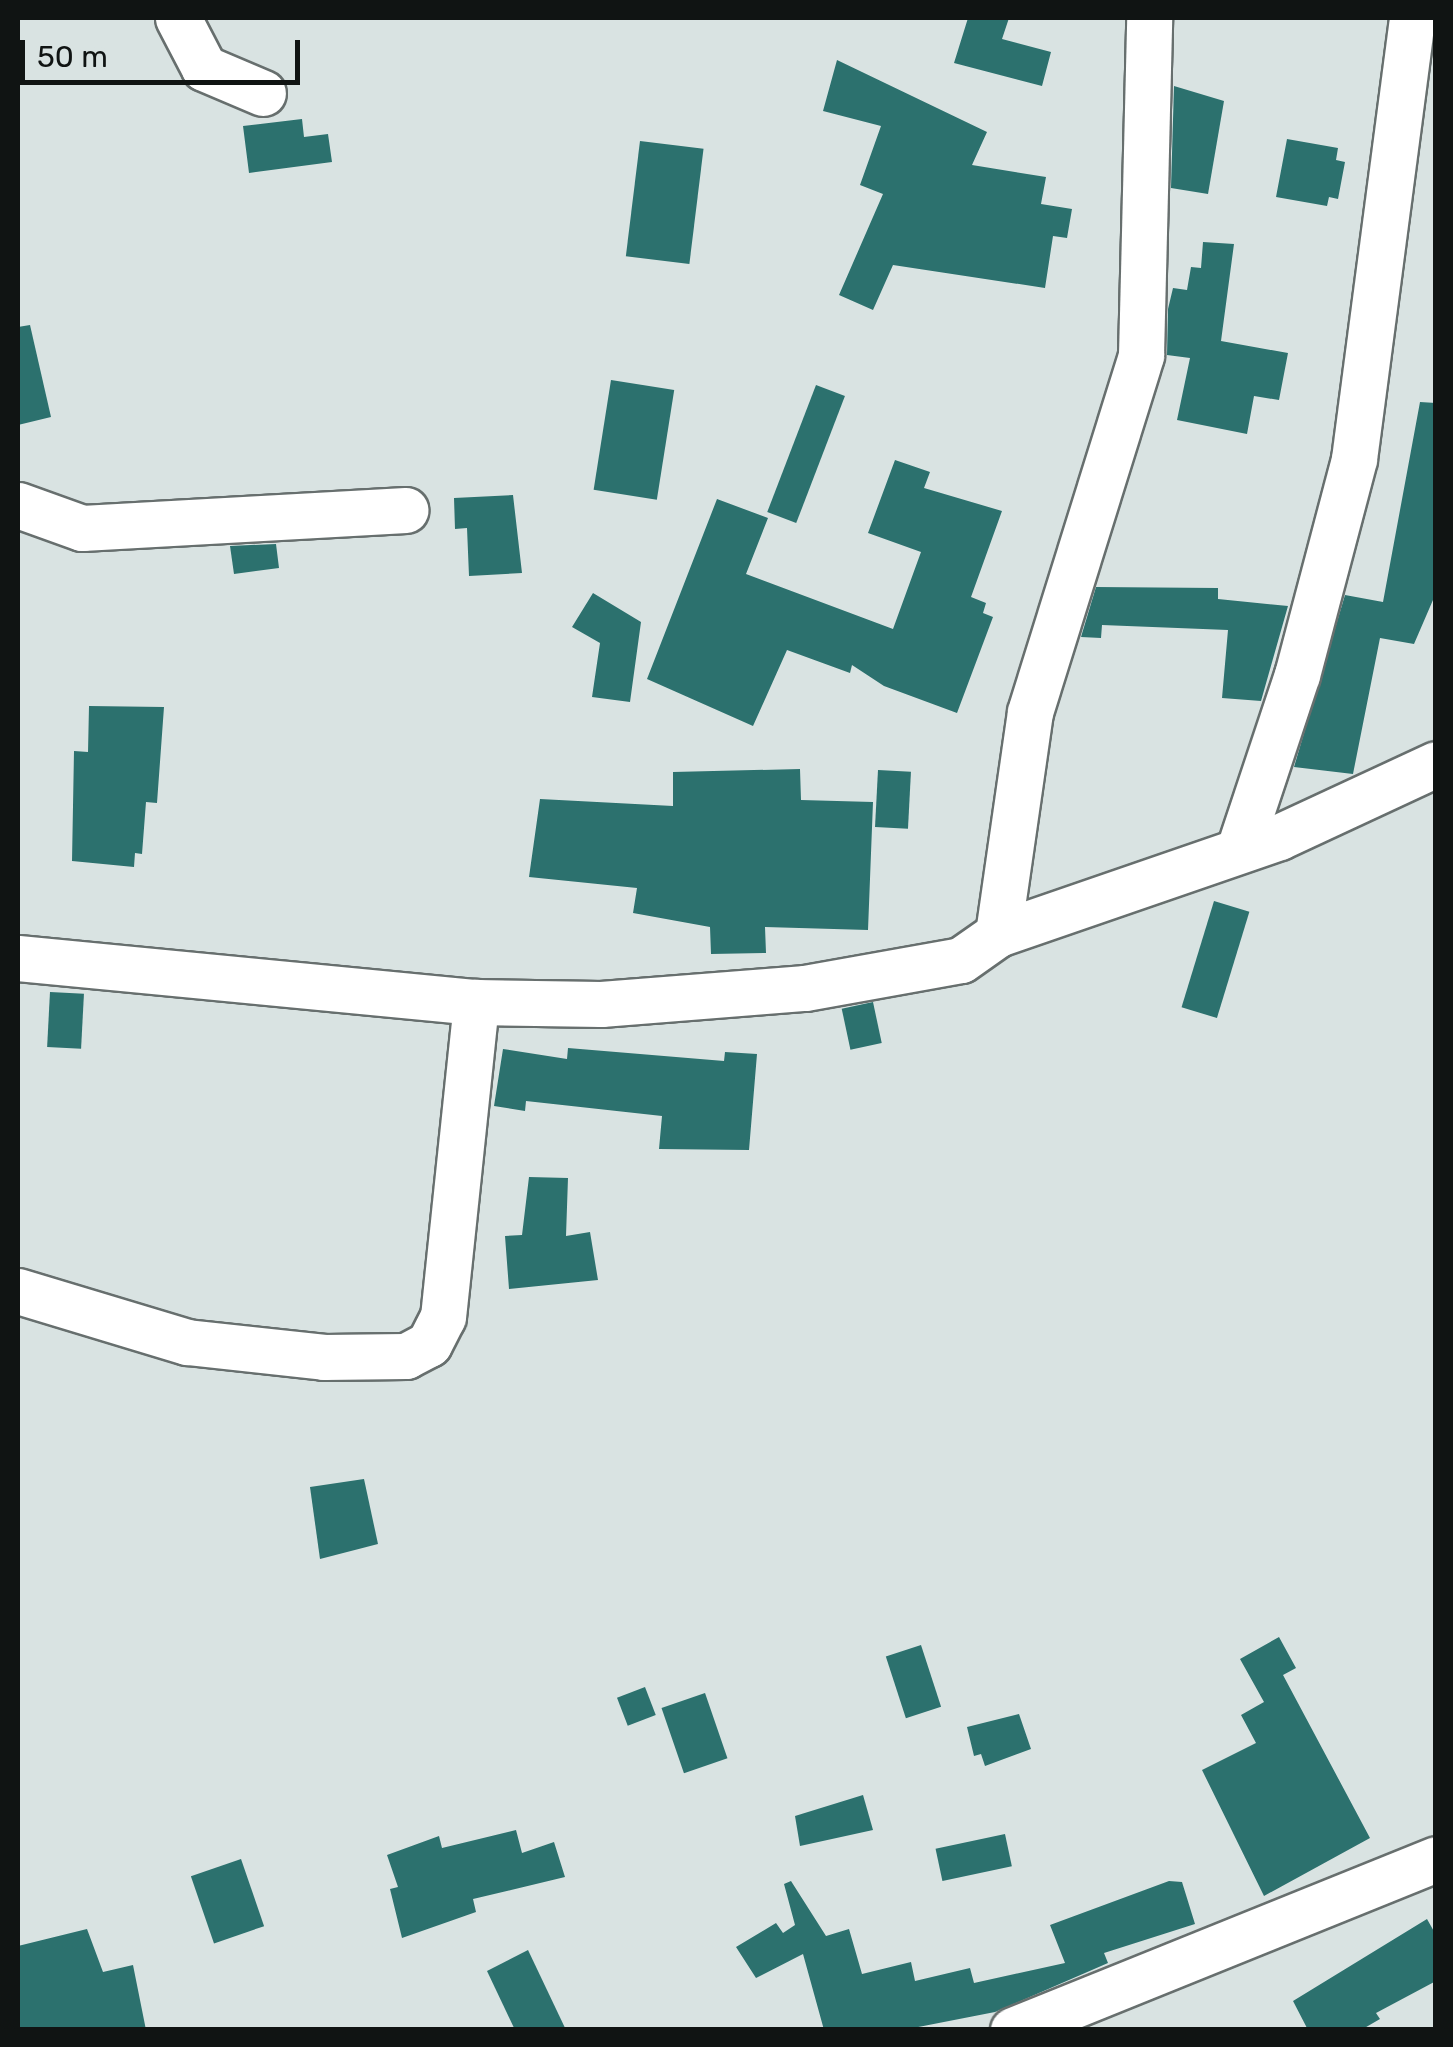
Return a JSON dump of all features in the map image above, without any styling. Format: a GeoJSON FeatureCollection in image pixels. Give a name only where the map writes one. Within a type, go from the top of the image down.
{"type":"FeatureCollection","features":[{"type":"Feature","properties":{"kind":"street"},"geometry":{"type":"LineString","coordinates":[[178,18],[204,68],[262,93]]}},
{"type":"Feature","properties":{"kind":"street"},"geometry":{"type":"LineString","coordinates":[[998,934],[1030,712],[1141,354],[1149,18]]}},
{"type":"Feature","properties":{"kind":"street"},"geometry":{"type":"LineString","coordinates":[[1240,849],[1297,675],[1354,459],[1412,18]]}},
{"type":"Feature","properties":{"kind":"street"},"geometry":{"type":"LineString","coordinates":[[1424,18],[1436,25]]}},
{"type":"Feature","properties":{"kind":"street"},"geometry":{"type":"LineString","coordinates":[[22,509],[82,528],[406,510]]}},
{"type":"Feature","properties":{"kind":"street"},"geometry":{"type":"LineString","coordinates":[[18,958],[476,1002],[601,1004],[806,988],[960,960],[998,934],[1240,849],[1436,764]]}},
{"type":"Feature","properties":{"kind":"street"},"geometry":{"type":"LineString","coordinates":[[18,1291],[186,1342],[324,1358],[406,1356],[429,1344],[443,1318],[476,1002]]}},
{"type":"Feature","properties":{"kind":"street"},"geometry":{"type":"LineString","coordinates":[[1013,2030],[1436,1858]]}},
{"type":"Feature","properties":{"kind":"building"},"geometry":{"type":"Polygon","coordinates":[[[968,18],[1009,18],[1002,39],[1051,52],[1042,86],[954,63],[968,18]]]}},
{"type":"Feature","properties":{"kind":"building"},"geometry":{"type":"Polygon","coordinates":[[[837,60],[987,132],[972,165],[1046,177],[1041,204],[1072,209],[1067,238],[1053,236],[1045,288],[893,265],[873,310],[839,295],[883,194],[860,185],[881,126],[823,111],[837,60]]]}},
{"type":"Feature","properties":{"kind":"building"},"geometry":{"type":"Polygon","coordinates":[[[1174,86],[1224,101],[1208,194],[1171,188],[1174,86]]]}},
{"type":"Feature","properties":{"kind":"building"},"geometry":{"type":"Polygon","coordinates":[[[302,119],[304,137],[328,134],[332,162],[249,173],[243,126],[302,119]]]}},
{"type":"Feature","properties":{"kind":"building"},"geometry":{"type":"Polygon","coordinates":[[[1287,139],[1338,148],[1336,160],[1345,162],[1338,199],[1329,197],[1327,206],[1276,197],[1287,139]]]}},
{"type":"Feature","properties":{"kind":"building"},"geometry":{"type":"Polygon","coordinates":[[[640,141],[704,149],[689,264],[626,256],[640,141]]]}},
{"type":"Feature","properties":{"kind":"building"},"geometry":{"type":"Polygon","coordinates":[[[1203,242],[1234,244],[1221,341],[1288,353],[1279,400],[1254,396],[1247,434],[1177,420],[1190,358],[1167,355],[1168,309],[1173,288],[1187,290],[1191,267],[1201,268],[1203,242]]]}},
{"type":"Feature","properties":{"kind":"building"},"geometry":{"type":"Polygon","coordinates":[[[30,325],[51,417],[18,425],[18,327],[30,325]]]}},
{"type":"Feature","properties":{"kind":"building"},"geometry":{"type":"Polygon","coordinates":[[[611,380],[674,390],[657,500],[594,490],[611,380]]]}},
{"type":"Feature","properties":{"kind":"building"},"geometry":{"type":"Polygon","coordinates":[[[816,385],[845,396],[796,523],[767,512],[816,385]]]}},
{"type":"Feature","properties":{"kind":"building"},"geometry":{"type":"Polygon","coordinates":[[[1420,402],[1436,403],[1436,593],[1414,644],[1380,638],[1353,774],[1294,767],[1345,595],[1383,602],[1420,402]]]}},
{"type":"Feature","properties":{"kind":"building"},"geometry":{"type":"Polygon","coordinates":[[[895,460],[930,472],[924,488],[1002,511],[971,597],[986,603],[983,613],[993,617],[957,713],[884,686],[852,665],[850,673],[787,650],[753,726],[647,679],[717,499],[768,518],[746,574],[893,629],[921,552],[868,533],[895,460]]]}},
{"type":"Feature","properties":{"kind":"building"},"geometry":{"type":"Polygon","coordinates":[[[513,495],[522,573],[469,576],[467,528],[455,529],[454,498],[513,495]]]}},
{"type":"Feature","properties":{"kind":"building"},"geometry":{"type":"Polygon","coordinates":[[[276,544],[279,568],[234,574],[230,546],[276,544]]]}},
{"type":"Feature","properties":{"kind":"building"},"geometry":{"type":"Polygon","coordinates":[[[1096,587],[1218,588],[1218,599],[1288,606],[1261,701],[1222,698],[1228,630],[1102,625],[1101,638],[1081,637],[1096,587]]]}},
{"type":"Feature","properties":{"kind":"building"},"geometry":{"type":"Polygon","coordinates":[[[593,593],[641,622],[630,702],[592,697],[600,643],[572,627],[593,593]]]}},
{"type":"Feature","properties":{"kind":"building"},"geometry":{"type":"Polygon","coordinates":[[[89,706],[164,707],[157,803],[146,802],[142,854],[135,853],[134,867],[72,861],[74,751],[88,752],[89,706]]]}},
{"type":"Feature","properties":{"kind":"building"},"geometry":{"type":"Polygon","coordinates":[[[800,769],[801,800],[873,802],[868,930],[765,927],[766,953],[711,954],[710,927],[633,913],[637,888],[529,877],[540,799],[673,806],[673,772],[800,769]]]}},
{"type":"Feature","properties":{"kind":"building"},"geometry":{"type":"Polygon","coordinates":[[[878,770],[911,772],[908,829],[875,827],[878,770]]]}},
{"type":"Feature","properties":{"kind":"building"},"geometry":{"type":"Polygon","coordinates":[[[1214,901],[1249,912],[1217,1018],[1182,1007],[1214,901]]]}},
{"type":"Feature","properties":{"kind":"building"},"geometry":{"type":"Polygon","coordinates":[[[50,992],[84,994],[81,1049],[47,1047],[50,992]]]}},
{"type":"Feature","properties":{"kind":"building"},"geometry":{"type":"Polygon","coordinates":[[[873,1002],[882,1043],[850,1050],[842,1009],[873,1002]]]}},
{"type":"Feature","properties":{"kind":"building"},"geometry":{"type":"Polygon","coordinates":[[[568,1048],[724,1061],[725,1052],[757,1054],[749,1150],[659,1149],[662,1116],[526,1101],[525,1111],[494,1106],[503,1049],[567,1059],[568,1048]]]}},
{"type":"Feature","properties":{"kind":"building"},"geometry":{"type":"Polygon","coordinates":[[[529,1177],[568,1178],[566,1236],[590,1232],[598,1280],[509,1289],[505,1236],[522,1235],[529,1177]]]}},
{"type":"Feature","properties":{"kind":"building"},"geometry":{"type":"Polygon","coordinates":[[[364,1479],[378,1544],[320,1559],[310,1487],[364,1479]]]}},
{"type":"Feature","properties":{"kind":"building"},"geometry":{"type":"Polygon","coordinates":[[[1279,1637],[1296,1668],[1283,1675],[1370,1838],[1264,1896],[1202,1770],[1256,1743],[1241,1715],[1264,1702],[1240,1659],[1279,1637]]]}},
{"type":"Feature","properties":{"kind":"building"},"geometry":{"type":"Polygon","coordinates":[[[921,1645],[941,1707],[906,1718],[886,1656],[921,1645]]]}},
{"type":"Feature","properties":{"kind":"building"},"geometry":{"type":"Polygon","coordinates":[[[645,1687],[656,1715],[628,1726],[617,1698],[645,1687]]]}},
{"type":"Feature","properties":{"kind":"building"},"geometry":{"type":"Polygon","coordinates":[[[705,1693],[727,1758],[684,1773],[662,1708],[705,1693]]]}},
{"type":"Feature","properties":{"kind":"building"},"geometry":{"type":"Polygon","coordinates":[[[1019,1714],[1031,1749],[985,1766],[981,1754],[974,1756],[967,1727],[1019,1714]]]}},
{"type":"Feature","properties":{"kind":"building"},"geometry":{"type":"Polygon","coordinates":[[[863,1795],[873,1830],[800,1846],[795,1816],[863,1795]]]}},
{"type":"Feature","properties":{"kind":"building"},"geometry":{"type":"Polygon","coordinates":[[[516,1830],[522,1853],[554,1842],[565,1877],[473,1899],[476,1912],[402,1938],[390,1889],[398,1887],[387,1855],[439,1836],[442,1848],[516,1830]]]}},
{"type":"Feature","properties":{"kind":"building"},"geometry":{"type":"Polygon","coordinates":[[[1005,1834],[1012,1866],[942,1881],[936,1849],[1005,1834]]]}},
{"type":"Feature","properties":{"kind":"building"},"geometry":{"type":"Polygon","coordinates":[[[241,1859],[264,1926],[214,1943],[191,1876],[241,1859]]]}},
{"type":"Feature","properties":{"kind":"building"},"geometry":{"type":"Polygon","coordinates":[[[791,1881],[826,1936],[849,1929],[862,1974],[911,1962],[915,1981],[970,1968],[974,1983],[1065,1963],[1050,1925],[1169,1881],[1182,1882],[1195,1924],[1104,1953],[1108,1963],[995,2012],[903,2030],[824,2030],[803,1954],[756,1978],[736,1947],[776,1923],[783,1933],[795,1925],[784,1884],[791,1881]]]}},
{"type":"Feature","properties":{"kind":"building"},"geometry":{"type":"Polygon","coordinates":[[[1427,1919],[1436,1935],[1436,1981],[1376,2013],[1380,2019],[1361,2030],[1308,2030],[1293,2001],[1427,1919]]]}},
{"type":"Feature","properties":{"kind":"building"},"geometry":{"type":"Polygon","coordinates":[[[87,1929],[103,1972],[133,1965],[146,2030],[18,2030],[18,1946],[87,1929]]]}},
{"type":"Feature","properties":{"kind":"building"},"geometry":{"type":"Polygon","coordinates":[[[528,1950],[566,2030],[515,2030],[487,1971],[528,1950]]]}}]}
